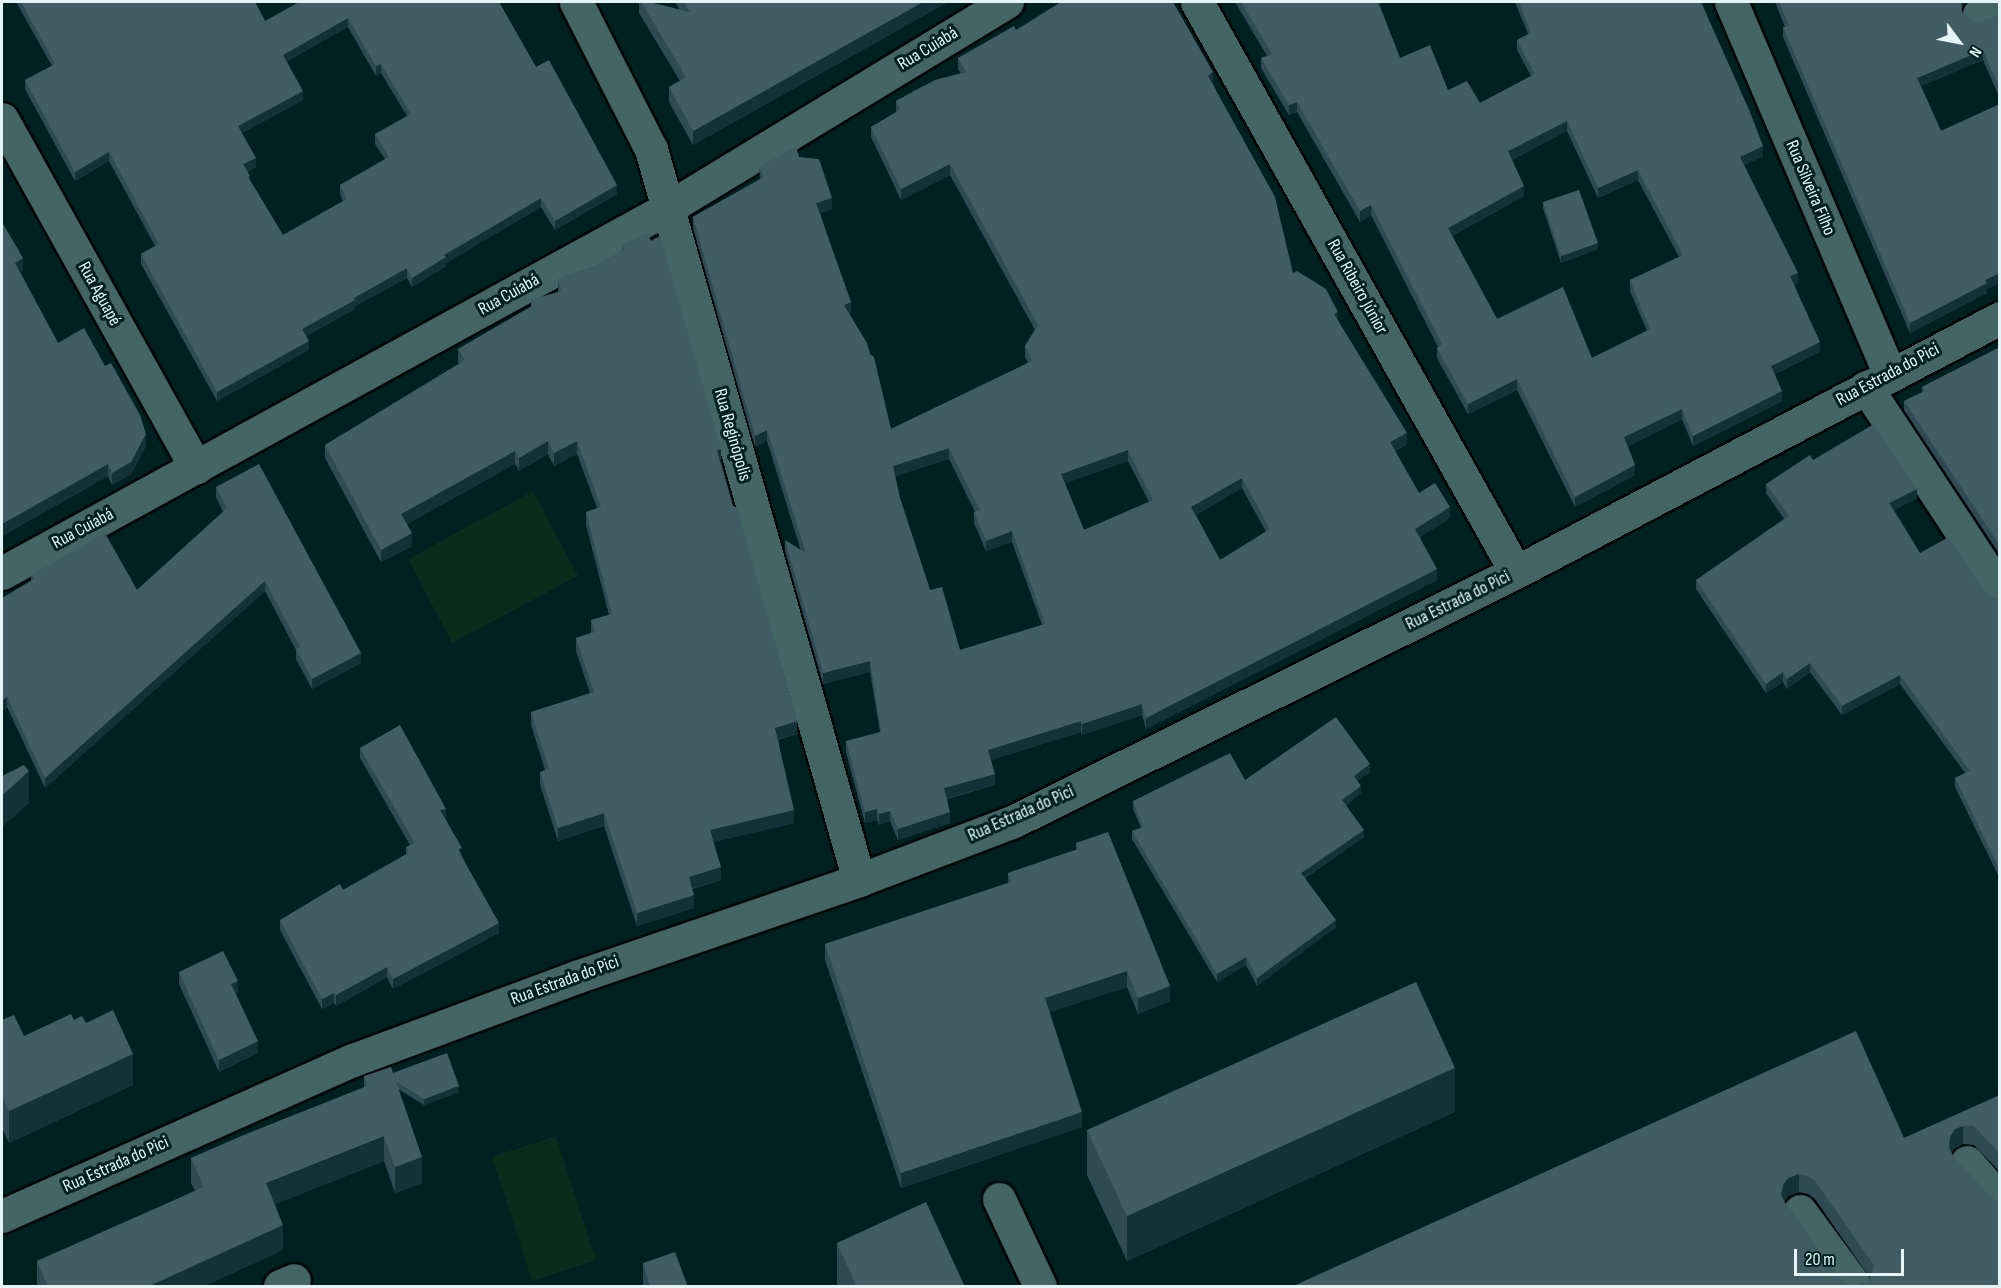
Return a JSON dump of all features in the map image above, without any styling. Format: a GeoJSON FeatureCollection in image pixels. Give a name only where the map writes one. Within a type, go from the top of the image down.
{"type":"FeatureCollection","features":[{"type":"Feature","properties":{"kind":"street","name":"Rua Reginópolis"},"geometry":{"type":"LineString","coordinates":[[576,2],[651,149],[666,209],[859,880]]}},
{"type":"Feature","properties":{"kind":"street","name":"Rua Cuiabá"},"geometry":{"type":"LineString","coordinates":[[2,573],[666,209],[1007,2]]}},
{"type":"Feature","properties":{"kind":"street","name":"Rua Ribeiro Júnior"},"geometry":{"type":"LineString","coordinates":[[1197,2],[1516,572]]}},
{"type":"Feature","properties":{"kind":"street","name":"Rua Silveira Filho"},"geometry":{"type":"LineString","coordinates":[[1731,2],[1878,380],[2000,590]]}},
{"type":"Feature","properties":{"kind":"street","name":"Rua Aguapé"},"geometry":{"type":"LineString","coordinates":[[2,119],[196,468]]}},
{"type":"Feature","properties":{"kind":"street","name":"Rua Estrada do Pici"},"geometry":{"type":"LineString","coordinates":[[2,1216],[353,1060],[576,977],[859,880],[1012,822],[1516,572],[2000,318]]}},
{"type":"Feature","properties":{"kind":"street"},"geometry":{"type":"LineString","coordinates":[[1967,1162],[2000,1200]]}},
{"type":"Feature","properties":{"kind":"street"},"geometry":{"type":"LineString","coordinates":[[999,1199],[1040,1287]]}},
{"type":"Feature","properties":{"kind":"street"},"geometry":{"type":"LineString","coordinates":[[1800,1211],[1855,1287]]}},
{"type":"Feature","properties":{"kind":"green space"},"geometry":{"type":"Polygon","coordinates":[[[533,491],[578,576],[452,643],[408,559],[533,491]]]}},
{"type":"Feature","properties":{"kind":"green space"},"geometry":{"type":"Polygon","coordinates":[[[556,1136],[596,1260],[532,1281],[492,1157],[556,1136]]]}},
{"type":"Feature","properties":{"kind":"building"},"geometry":{"type":"Polygon","coordinates":[[[21,2],[255,2],[265,21],[299,2],[499,2],[536,67],[549,60],[617,185],[555,221],[541,198],[444,255],[446,257],[412,278],[407,268],[302,329],[309,341],[217,392],[141,254],[159,244],[109,152],[75,172],[25,80],[55,64],[21,2]],[[348,18],[283,55],[303,91],[238,126],[256,158],[243,164],[250,176],[248,177],[283,235],[347,199],[340,185],[389,157],[375,134],[411,114],[381,64],[376,66],[348,18]]]}},
{"type":"Feature","properties":{"kind":"building"},"geometry":{"type":"Polygon","coordinates":[[[641,2],[690,12],[684,2],[923,2],[693,131],[669,87],[686,77],[641,2]]]}},
{"type":"Feature","properties":{"kind":"building"},"geometry":{"type":"Polygon","coordinates":[[[1061,2],[1173,2],[1213,72],[1208,76],[1275,197],[1293,273],[1297,271],[1326,289],[1338,312],[1334,314],[1407,433],[1390,442],[1419,493],[1435,483],[1450,507],[1415,529],[1437,569],[1146,718],[1142,704],[1082,724],[1081,721],[988,750],[995,774],[944,788],[950,812],[898,829],[890,811],[879,814],[877,809],[865,812],[846,741],[881,732],[870,661],[823,673],[785,540],[806,553],[767,430],[755,436],[693,217],[764,177],[759,167],[796,146],[799,157],[819,159],[832,198],[816,203],[851,302],[844,305],[867,343],[870,354],[874,357],[891,429],[1032,361],[1025,346],[1038,325],[950,164],[901,189],[871,127],[900,110],[896,101],[935,80],[966,72],[958,58],[1014,26],[1016,30],[1061,2]],[[949,448],[893,466],[900,498],[930,590],[942,587],[960,650],[1045,624],[1012,531],[986,541],[974,512],[980,510],[949,448]],[[1128,450],[1061,474],[1084,530],[1153,500],[1128,450]],[[1242,478],[1191,507],[1220,560],[1270,529],[1242,478]]]}},
{"type":"Feature","properties":{"kind":"building"},"geometry":{"type":"Polygon","coordinates":[[[1241,2],[1378,2],[1400,58],[1430,45],[1448,90],[1467,81],[1480,103],[1535,74],[1517,40],[1531,33],[1519,2],[1701,2],[1763,146],[1740,157],[1798,273],[1790,276],[1820,342],[1771,366],[1782,391],[1693,436],[1682,409],[1624,437],[1635,465],[1575,497],[1517,379],[1468,404],[1437,348],[1442,344],[1371,205],[1360,211],[1297,102],[1289,105],[1261,58],[1272,54],[1241,2]],[[1567,121],[1508,151],[1524,186],[1448,228],[1497,319],[1563,287],[1592,358],[1650,329],[1630,280],[1683,255],[1638,170],[1598,188],[1567,121]]]}},
{"type":"Feature","properties":{"kind":"building"},"geometry":{"type":"Polygon","coordinates":[[[1779,2],[1961,2],[1962,12],[1968,19],[1977,23],[2000,16],[2000,90],[1983,50],[1917,78],[1941,131],[2000,104],[2000,273],[1985,280],[1987,283],[1910,323],[1783,27],[1789,26],[1779,2]]]}},
{"type":"Feature","properties":{"kind":"building"},"geometry":{"type":"Polygon","coordinates":[[[1579,190],[1598,243],[1561,256],[1543,202],[1579,190]]]}},
{"type":"Feature","properties":{"kind":"building"},"geometry":{"type":"Polygon","coordinates":[[[2,222],[23,258],[15,263],[58,343],[84,328],[105,366],[111,363],[140,415],[146,434],[131,462],[112,473],[108,464],[2,524],[2,222]]]}},
{"type":"Feature","properties":{"kind":"building"},"geometry":{"type":"Polygon","coordinates":[[[648,233],[651,241],[660,236],[721,449],[717,451],[732,505],[737,508],[797,721],[775,728],[794,810],[710,830],[721,867],[689,877],[694,895],[637,913],[604,813],[558,828],[540,772],[549,769],[531,712],[594,692],[576,638],[595,632],[591,620],[612,614],[586,512],[601,507],[577,441],[554,453],[548,441],[519,458],[515,451],[401,514],[412,533],[381,550],[325,445],[465,360],[458,349],[532,306],[531,300],[561,291],[558,279],[598,265],[624,250],[622,245],[648,233]]]}},
{"type":"Feature","properties":{"kind":"building"},"geometry":{"type":"Polygon","coordinates":[[[2000,347],[2000,546],[1904,401],[1925,391],[1922,387],[2000,347]]]}},
{"type":"Feature","properties":{"kind":"building"},"geometry":{"type":"Polygon","coordinates":[[[1874,424],[1917,489],[1889,503],[1920,553],[1949,537],[1985,592],[1992,598],[2000,599],[2000,870],[1955,778],[1970,771],[1900,675],[1842,706],[1810,663],[1787,679],[1783,672],[1766,684],[1696,580],[1789,516],[1766,484],[1810,455],[1813,460],[1874,424]]]}},
{"type":"Feature","properties":{"kind":"building"},"geometry":{"type":"Polygon","coordinates":[[[259,464],[361,653],[312,679],[296,649],[300,647],[265,581],[45,778],[7,697],[2,701],[2,598],[34,579],[31,575],[105,533],[137,590],[227,508],[216,487],[259,464]]]}},
{"type":"Feature","properties":{"kind":"building"},"geometry":{"type":"Polygon","coordinates":[[[1336,717],[1370,764],[1354,776],[1361,786],[1342,800],[1364,830],[1301,873],[1336,920],[1257,978],[1246,957],[1217,974],[1132,831],[1143,827],[1133,801],[1230,753],[1245,780],[1336,717]]]}},
{"type":"Feature","properties":{"kind":"building"},"geometry":{"type":"Polygon","coordinates":[[[400,725],[446,809],[440,810],[462,848],[458,850],[499,923],[393,979],[387,967],[336,995],[334,993],[322,999],[280,920],[340,884],[343,890],[409,853],[406,847],[415,843],[360,748],[400,725]]]}},
{"type":"Feature","properties":{"kind":"building"},"geometry":{"type":"Polygon","coordinates":[[[24,765],[29,771],[2,796],[2,776],[24,765]]]}},
{"type":"Feature","properties":{"kind":"building"},"geometry":{"type":"Polygon","coordinates":[[[1108,832],[1170,986],[1138,998],[1127,971],[1045,998],[1082,1112],[901,1173],[825,944],[1011,882],[1008,873],[1078,849],[1076,843],[1108,832]]]}},
{"type":"Feature","properties":{"kind":"building"},"geometry":{"type":"Polygon","coordinates":[[[223,951],[238,981],[231,984],[258,1041],[219,1060],[179,972],[223,951]]]}},
{"type":"Feature","properties":{"kind":"building"},"geometry":{"type":"Polygon","coordinates":[[[1416,982],[1455,1068],[1127,1216],[1087,1130],[1416,982]]]}},
{"type":"Feature","properties":{"kind":"building"},"geometry":{"type":"Polygon","coordinates":[[[113,1010],[133,1054],[9,1111],[2,1096],[2,1020],[14,1015],[24,1036],[71,1014],[74,1020],[82,1016],[86,1023],[113,1010]]]}},
{"type":"Feature","properties":{"kind":"building"},"geometry":{"type":"Polygon","coordinates":[[[1856,1031],[1904,1138],[2000,1095],[2000,1154],[1974,1126],[1955,1129],[1950,1137],[1949,1147],[1953,1156],[1993,1199],[2000,1200],[2000,1287],[1291,1287],[1856,1031]],[[1799,1174],[1788,1178],[1781,1194],[1785,1203],[1840,1279],[1847,1285],[1856,1286],[1866,1283],[1872,1275],[1874,1265],[1815,1181],[1799,1174]]]}},
{"type":"Feature","properties":{"kind":"building"},"geometry":{"type":"Polygon","coordinates":[[[447,1053],[459,1086],[424,1099],[395,1081],[393,1073],[447,1053]]]}},
{"type":"Feature","properties":{"kind":"building"},"geometry":{"type":"Polygon","coordinates":[[[391,1067],[422,1157],[395,1167],[384,1136],[266,1183],[283,1225],[147,1287],[48,1287],[37,1261],[204,1187],[191,1158],[367,1086],[364,1076],[391,1067]]]}},
{"type":"Feature","properties":{"kind":"building"},"geometry":{"type":"Polygon","coordinates":[[[926,1202],[965,1287],[857,1287],[837,1243],[926,1202]]]}},
{"type":"Feature","properties":{"kind":"building"},"geometry":{"type":"Polygon","coordinates":[[[675,1252],[688,1287],[650,1287],[643,1263],[675,1252]]]}}]}
